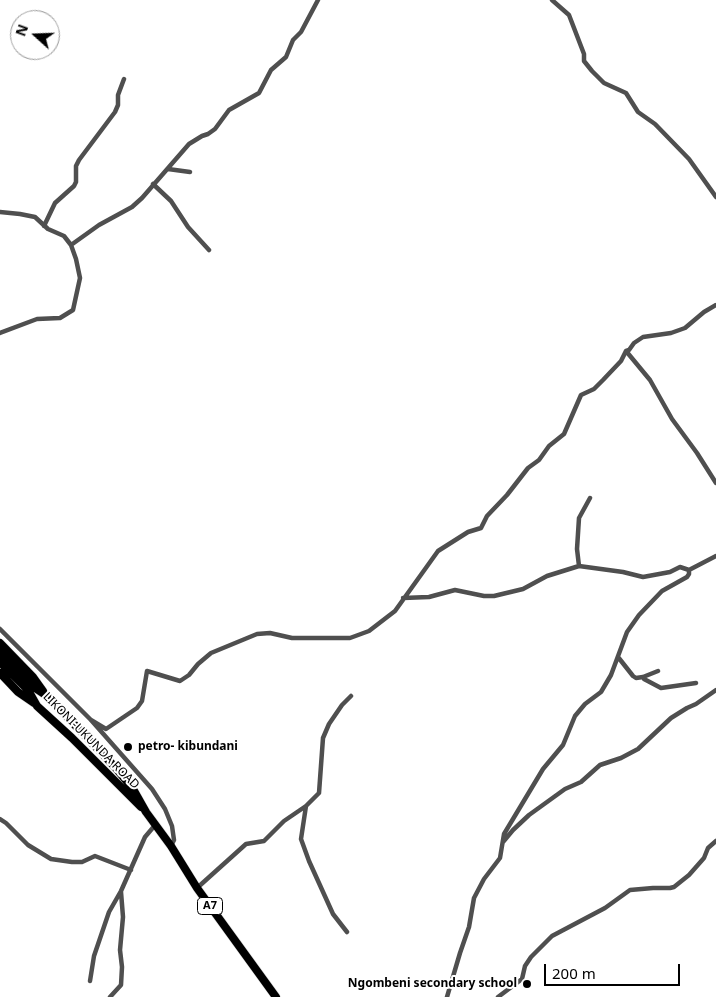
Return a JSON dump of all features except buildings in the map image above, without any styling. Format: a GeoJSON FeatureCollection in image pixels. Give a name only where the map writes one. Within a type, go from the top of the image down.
{"type":"FeatureCollection","features":[{"type":"Feature","properties":{"kind":"highway"},"geometry":{"type":"LineString","coordinates":[[0,643],[33,677],[47,696]]}},
{"type":"Feature","properties":{"kind":"highway","name":"LIKONI-UKUNDA ROAD"},"geometry":{"type":"LineString","coordinates":[[0,653],[30,688],[37,706],[72,738],[156,824],[197,888],[276,997]]}},
{"type":"Feature","properties":{"kind":"highway","name":"LIKONI-UKUNDA ROAD"},"geometry":{"type":"LineString","coordinates":[[0,662],[30,688],[47,696],[121,774],[133,789],[146,812]]}},
{"type":"Feature","properties":{"kind":"highway"},"geometry":{"type":"LineString","coordinates":[[0,672],[18,692],[37,706]]}},
{"type":"Feature","properties":{"kind":"street"},"geometry":{"type":"LineString","coordinates":[[71,246],[99,225],[132,207],[189,144],[215,129],[229,110],[258,93],[271,70],[286,57],[293,40],[301,32],[318,0]]}},
{"type":"Feature","properties":{"kind":"street"},"geometry":{"type":"LineString","coordinates":[[552,0],[569,15],[584,54],[584,61],[592,71],[604,83],[626,94],[631,99],[638,112],[655,124],[689,159],[716,197]]}},
{"type":"Feature","properties":{"kind":"street"},"geometry":{"type":"LineString","coordinates":[[44,226],[55,203],[74,186],[76,182],[76,166],[79,160],[115,112],[118,105],[118,95],[124,79]]}},
{"type":"Feature","properties":{"kind":"street"},"geometry":{"type":"LineString","coordinates":[[168,169],[190,172]]}},
{"type":"Feature","properties":{"kind":"street"},"geometry":{"type":"LineString","coordinates":[[153,184],[171,201],[188,226],[209,250]]}},
{"type":"Feature","properties":{"kind":"street"},"geometry":{"type":"LineString","coordinates":[[0,212],[35,218],[49,230],[66,238],[76,259],[80,278],[72,310],[60,318],[37,319],[0,333]]}},
{"type":"Feature","properties":{"kind":"street"},"geometry":{"type":"LineString","coordinates":[[90,720],[106,729],[136,708],[142,701],[147,671],[180,681],[189,675],[211,653],[262,633],[292,638],[350,638],[369,631],[395,611],[438,551],[468,532],[481,528],[487,516],[507,495],[528,468],[539,460],[549,446],[564,434],[581,395],[594,389],[621,361],[626,351],[643,337],[672,333],[685,328],[704,312],[716,306]]}},
{"type":"Feature","properties":{"kind":"street"},"geometry":{"type":"LineString","coordinates":[[626,351],[650,380],[672,419],[716,483]]}},
{"type":"Feature","properties":{"kind":"street"},"geometry":{"type":"LineString","coordinates":[[579,566],[577,549],[579,518],[590,498]]}},
{"type":"Feature","properties":{"kind":"street"},"geometry":{"type":"LineString","coordinates":[[403,598],[429,597],[455,590],[484,596],[494,596],[523,589],[547,576],[579,566],[623,572],[643,577],[670,572],[680,567],[689,570],[716,556]]}},
{"type":"Feature","properties":{"kind":"street"},"geometry":{"type":"LineString","coordinates":[[447,997],[469,927],[474,898],[484,879],[500,858],[504,834],[543,769],[563,745],[575,716],[585,704],[601,692],[611,675],[627,632],[639,615],[662,591],[686,577],[689,574],[689,570]]}},
{"type":"Feature","properties":{"kind":"street"},"geometry":{"type":"LineString","coordinates":[[0,629],[90,720],[152,789],[165,809],[172,826],[174,840],[171,846]]}},
{"type":"Feature","properties":{"kind":"street"},"geometry":{"type":"LineString","coordinates":[[618,657],[633,676],[643,677],[658,671]]}},
{"type":"Feature","properties":{"kind":"street"},"geometry":{"type":"LineString","coordinates":[[643,677],[661,688],[696,683]]}},
{"type":"Feature","properties":{"kind":"street"},"geometry":{"type":"LineString","coordinates":[[502,843],[512,830],[529,815],[565,789],[581,782],[600,766],[638,749],[671,718],[716,690]]}},
{"type":"Feature","properties":{"kind":"street"},"geometry":{"type":"LineString","coordinates":[[197,888],[246,844],[264,841],[284,821],[306,806],[319,793],[323,738],[329,724],[342,705],[351,696]]}},
{"type":"Feature","properties":{"kind":"street"},"geometry":{"type":"LineString","coordinates":[[306,806],[301,839],[333,914],[347,932]]}},
{"type":"Feature","properties":{"kind":"street"},"geometry":{"type":"LineString","coordinates":[[0,819],[28,845],[51,859],[82,862],[95,856],[131,870]]}},
{"type":"Feature","properties":{"kind":"street"},"geometry":{"type":"LineString","coordinates":[[90,981],[94,956],[108,914],[146,837],[156,824]]}},
{"type":"Feature","properties":{"kind":"street"},"geometry":{"type":"LineString","coordinates":[[498,997],[522,979],[525,966],[531,957],[552,936],[605,908],[630,890],[670,888],[674,886],[689,875],[704,858],[708,848],[716,841]]}},
{"type":"Feature","properties":{"kind":"street"},"geometry":{"type":"LineString","coordinates":[[110,997],[120,985],[122,967],[120,950],[123,917],[121,891]]}},
{"type":"Feature","properties":{"kind":"place","name":"petro- kibundani"},"geometry":{"type":"Point","coordinates":[128,747]}},
{"type":"Feature","properties":{"kind":"place","name":"Ngombeni secondary school"},"geometry":{"type":"Point","coordinates":[527,984]}}]}
